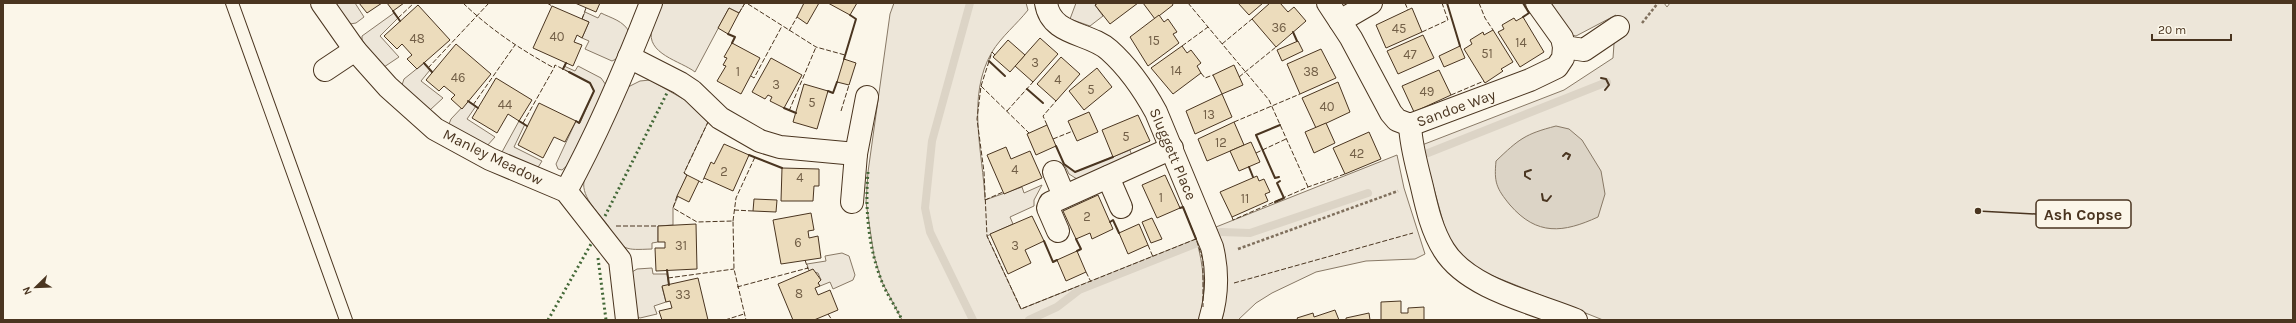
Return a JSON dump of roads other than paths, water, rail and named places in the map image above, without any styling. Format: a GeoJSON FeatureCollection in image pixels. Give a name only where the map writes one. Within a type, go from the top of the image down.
{"type":"FeatureCollection","features":[{"type":"Feature","properties":{"kind":"street","name":"Manley Meadow"},"geometry":{"type":"LineString","coordinates":[[322,3],[355,50],[388,86],[435,129],[490,159],[566,190]]}},
{"type":"Feature","properties":{"kind":"street"},"geometry":{"type":"LineString","coordinates":[[627,320],[620,260],[566,190],[580,165],[629,57],[651,3]]}},
{"type":"Feature","properties":{"kind":"street","name":"Sluggett Place"},"geometry":{"type":"LineString","coordinates":[[1046,3],[1051,18],[1057,25],[1097,42],[1114,55],[1145,94],[1166,131],[1215,258],[1215,302],[1210,320]]}},
{"type":"Feature","properties":{"kind":"street","name":"Sandoe Way"},"geometry":{"type":"LineString","coordinates":[[1328,3],[1340,21],[1391,113],[1397,120],[1410,125],[1549,72],[1557,67],[1563,58],[1564,47]]}},
{"type":"Feature","properties":{"kind":"street"},"geometry":{"type":"LineString","coordinates":[[1340,21],[1371,3]]}},
{"type":"Feature","properties":{"kind":"street"},"geometry":{"type":"LineString","coordinates":[[1537,3],[1562,38],[1564,47],[1584,50],[1618,27]]}},
{"type":"Feature","properties":{"kind":"street"},"geometry":{"type":"LineString","coordinates":[[325,70],[355,50]]}},
{"type":"Feature","properties":{"kind":"street"},"geometry":{"type":"LineString","coordinates":[[629,57],[680,83],[692,91],[720,118],[760,142],[780,147],[856,154]]}},
{"type":"Feature","properties":{"kind":"street"},"geometry":{"type":"LineString","coordinates":[[852,202],[856,154],[867,97]]}},
{"type":"Feature","properties":{"kind":"street"},"geometry":{"type":"LineString","coordinates":[[1410,125],[1411,141],[1429,217],[1444,250],[1460,269],[1492,288],[1576,320]]}},
{"type":"Feature","properties":{"kind":"street"},"geometry":{"type":"LineString","coordinates":[[1058,231],[1048,208],[1050,203],[1172,148]]}},
{"type":"Feature","properties":{"kind":"street"},"geometry":{"type":"LineString","coordinates":[[1054,172],[1064,196]]}},
{"type":"Feature","properties":{"kind":"street"},"geometry":{"type":"LineString","coordinates":[[1108,177],[1121,207]]}},
{"type":"Feature","properties":{"kind":"lane"},"geometry":{"type":"LineString","coordinates":[[232,3],[346,320]]}},
{"type":"Feature","properties":{"kind":"waterway"},"geometry":{"type":"LineString","coordinates":[[970,3],[932,141],[925,208],[930,232],[973,320]]}},
{"type":"Feature","properties":{"kind":"waterway"},"geometry":{"type":"LineString","coordinates":[[1428,153],[1607,82]]}},
{"type":"Feature","properties":{"kind":"waterway"},"geometry":{"type":"LineString","coordinates":[[1221,232],[1250,233],[1368,193]]}},
{"type":"Feature","properties":{"kind":"waterway"},"geometry":{"type":"LineString","coordinates":[[1029,320],[1057,307],[1079,290],[1195,244]]}},
{"type":"Feature","properties":{"kind":"place","name":"Ash Copse"},"geometry":{"type":"Point","coordinates":[1978,211]}}]}
